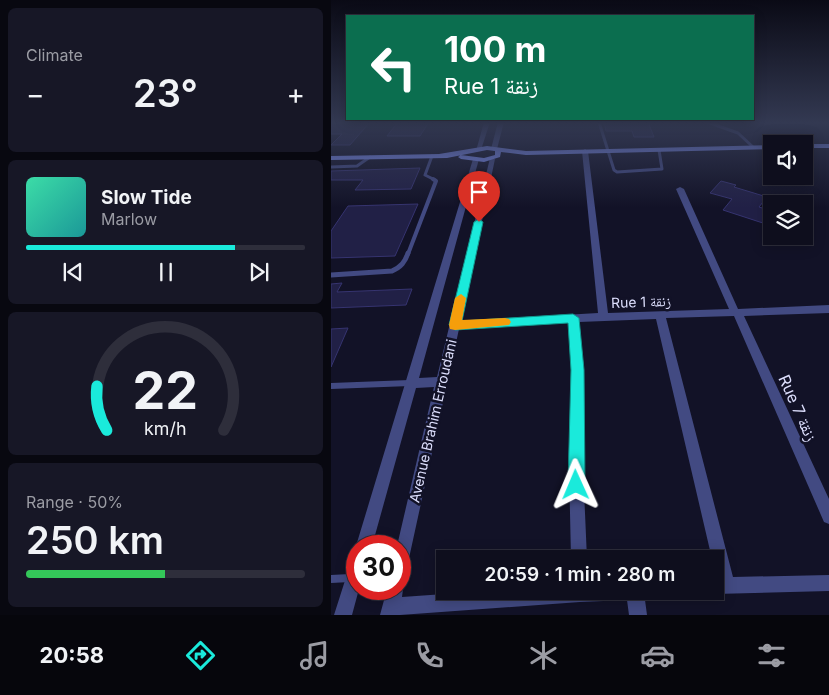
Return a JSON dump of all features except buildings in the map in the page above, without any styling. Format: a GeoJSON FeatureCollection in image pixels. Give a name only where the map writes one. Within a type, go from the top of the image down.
{"type":"FeatureCollection","features":[{"type":"Feature","properties":{"kind":"main road"},"geometry":{"type":"LineString","coordinates":[[331,158],[623,151]]}},
{"type":"Feature","properties":{"kind":"main road"},"geometry":{"type":"LineString","coordinates":[[476,155],[495,154]]}},
{"type":"Feature","properties":{"kind":"street","name":"Avenue Brahim Erroudani"},"geometry":{"type":"LineString","coordinates":[[367,535],[477,151]]}},
{"type":"Feature","properties":{"kind":"street","name":"Avenue Brahim Erroudani"},"geometry":{"type":"LineString","coordinates":[[407,535],[496,151]]}},
{"type":"Feature","properties":{"kind":"street"},"geometry":{"type":"LineString","coordinates":[[585,152],[603,317]]}},
{"type":"Feature","properties":{"kind":"street","name":"Rue 7 زنقة"},"geometry":{"type":"LineString","coordinates":[[680,189],[829,517]]}},
{"type":"Feature","properties":{"kind":"street","name":"Rue 1 زنقة"},"geometry":{"type":"LineString","coordinates":[[455,325],[573,318],[829,309]]}},
{"type":"Feature","properties":{"kind":"street"},"geometry":{"type":"LineString","coordinates":[[660,315],[713,550]]}},
{"type":"Feature","properties":{"kind":"street"},"geometry":{"type":"LineString","coordinates":[[573,318],[578,370],[576,467],[579,550]]}},
{"type":"Feature","properties":{"kind":"street"},"geometry":{"type":"LineString","coordinates":[[411,383],[441,382]]}},
{"type":"Feature","properties":{"kind":"street"},"geometry":{"type":"LineString","coordinates":[[724,586],[829,583]]}},
{"type":"Feature","properties":{"kind":"street"},"geometry":{"type":"LineString","coordinates":[[343,615],[348,600]]}},
{"type":"Feature","properties":{"kind":"street"},"geometry":{"type":"LineString","coordinates":[[389,611],[500,600]]}},
{"type":"Feature","properties":{"kind":"street"},"geometry":{"type":"LineString","coordinates":[[638,615],[639,600]]}},
{"type":"Feature","properties":{"kind":"lane"},"geometry":{"type":"LineString","coordinates":[[608,151],[614,170],[623,173],[662,169],[659,151]]}},
{"type":"Feature","properties":{"kind":"lane"},"geometry":{"type":"LineString","coordinates":[[331,275],[392,272],[405,261],[436,181],[425,175],[432,156]]}},
{"type":"Feature","properties":{"kind":"lane"},"geometry":{"type":"LineString","coordinates":[[331,167],[361,166],[370,157]]}},
{"type":"Feature","properties":{"kind":"lane"},"geometry":{"type":"LineString","coordinates":[[331,386],[411,383]]}},
{"type":"Feature","properties":{"kind":"lane"},"geometry":{"type":"LineString","coordinates":[[331,579],[346,576]]}},
{"type":"Feature","properties":{"kind":"slow traffic"},"geometry":{"type":"LineString","coordinates":[[461,298],[455,325],[505,322]]}},
{"type":"Feature","properties":{"kind":"route"},"geometry":{"type":"LineString","coordinates":[[479,222],[455,325],[573,318],[578,370],[576,485]]}}]}
